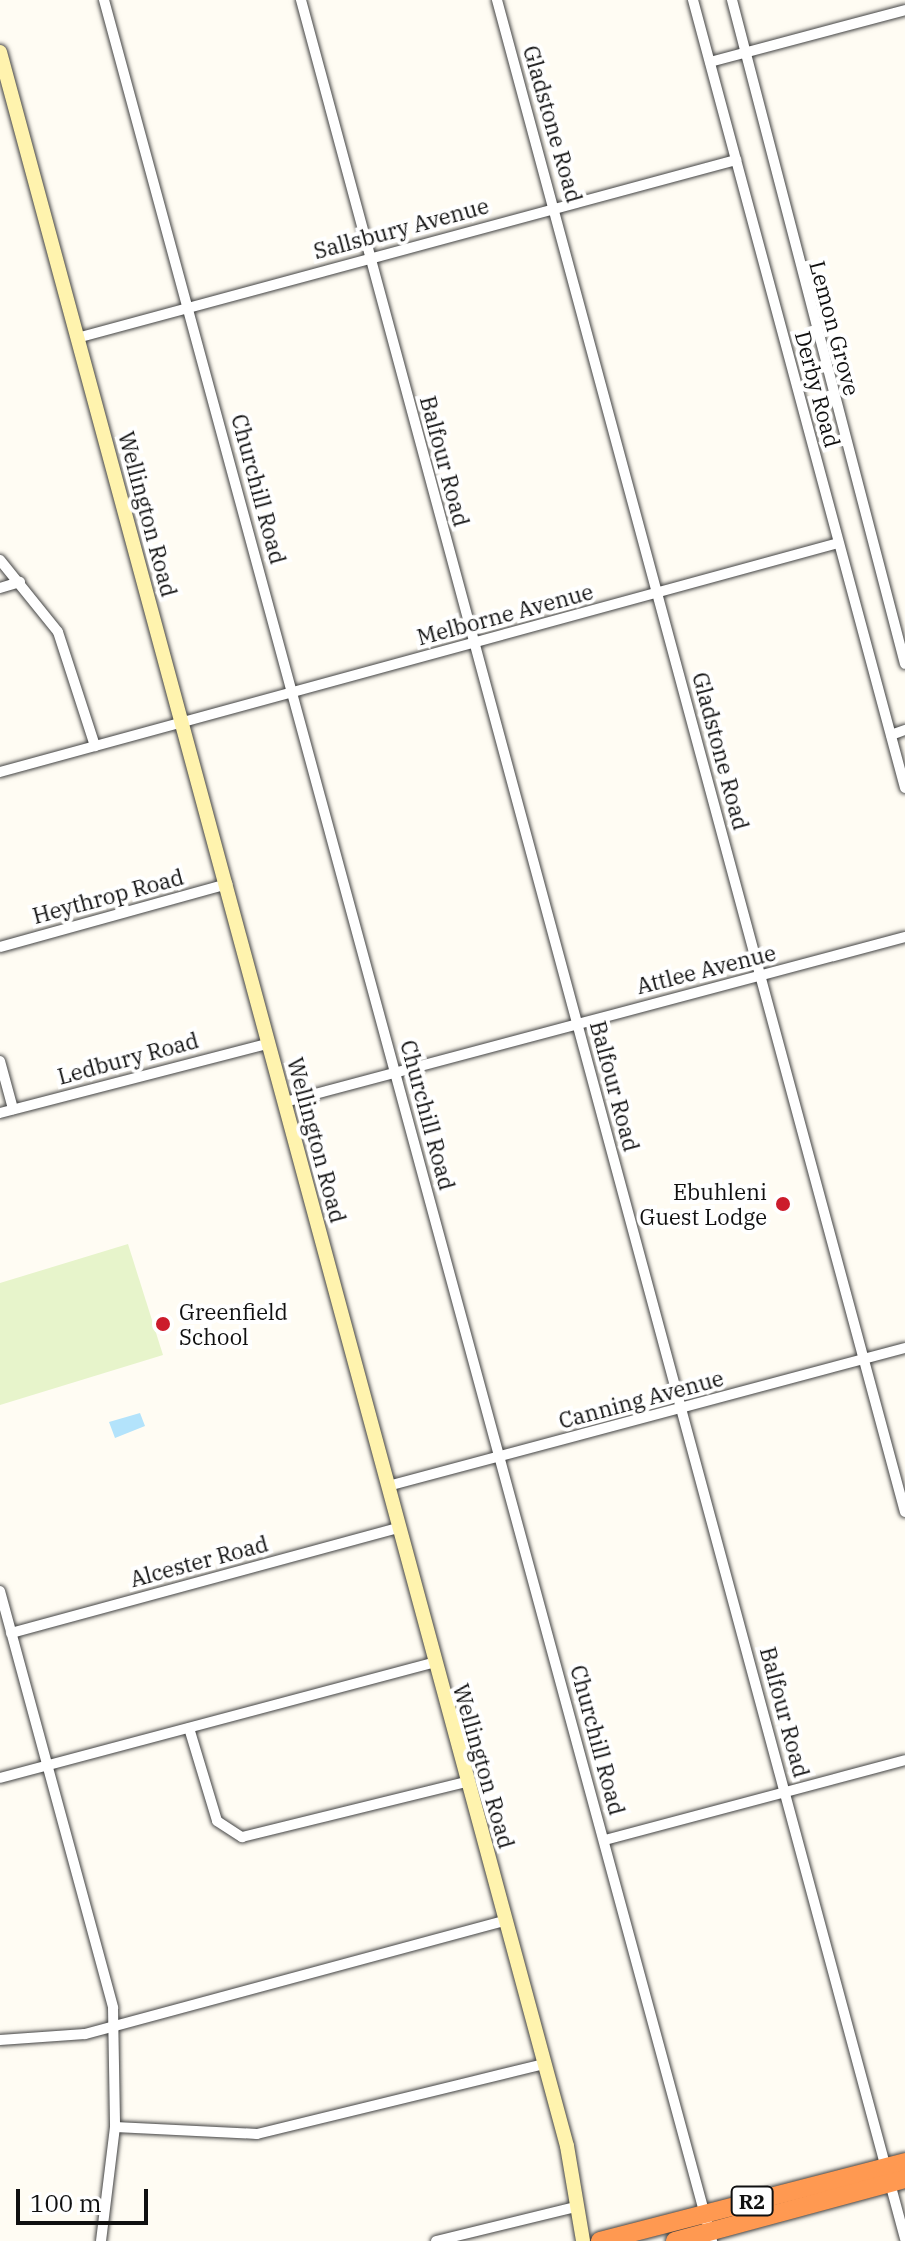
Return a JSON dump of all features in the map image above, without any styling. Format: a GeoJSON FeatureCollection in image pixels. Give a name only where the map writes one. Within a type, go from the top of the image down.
{"type":"FeatureCollection","features":[{"type":"Feature","properties":{"kind":"highway","name":"R2"},"geometry":{"type":"LineString","coordinates":[[675,2241],[893,2177],[905,2162]]}},
{"type":"Feature","properties":{"kind":"highway","name":"R2"},"geometry":{"type":"LineString","coordinates":[[600,2241],[708,2229]]}},
{"type":"Feature","properties":{"kind":"main road","name":"Wellington Road"},"geometry":{"type":"LineString","coordinates":[[0,52],[227,884],[267,1044],[388,1486],[432,1663],[544,2064],[583,2241]]}},
{"type":"Feature","properties":{"kind":"street","name":"Churchill Road"},"geometry":{"type":"LineString","coordinates":[[104,0],[294,690],[708,2229]]}},
{"type":"Feature","properties":{"kind":"street","name":"Balfour Road"},"geometry":{"type":"LineString","coordinates":[[301,0],[786,1794],[893,2177],[905,2239]]}},
{"type":"Feature","properties":{"kind":"street","name":"Gladstone Road"},"geometry":{"type":"LineString","coordinates":[[497,0],[556,208],[905,1512]]}},
{"type":"Feature","properties":{"kind":"street","name":"Derby Road"},"geometry":{"type":"LineString","coordinates":[[693,0],[905,788]]}},
{"type":"Feature","properties":{"kind":"street","name":"Lemon Grove"},"geometry":{"type":"LineString","coordinates":[[732,0],[905,664]]}},
{"type":"Feature","properties":{"kind":"street"},"geometry":{"type":"LineString","coordinates":[[710,62],[905,10]]}},
{"type":"Feature","properties":{"kind":"street","name":"Sallsbury Avenue"},"geometry":{"type":"LineString","coordinates":[[77,338],[370,256],[736,160]]}},
{"type":"Feature","properties":{"kind":"street","name":"Melborne Avenue"},"geometry":{"type":"LineString","coordinates":[[0,772],[181,720],[838,543]]}},
{"type":"Feature","properties":{"kind":"street"},"geometry":{"type":"LineString","coordinates":[[0,560],[58,632],[95,746]]}},
{"type":"Feature","properties":{"kind":"street"},"geometry":{"type":"LineString","coordinates":[[0,588],[20,582]]}},
{"type":"Feature","properties":{"kind":"street"},"geometry":{"type":"LineString","coordinates":[[891,735],[905,730]]}},
{"type":"Feature","properties":{"kind":"street","name":"Heythrop Road"},"geometry":{"type":"LineString","coordinates":[[0,947],[227,884]]}},
{"type":"Feature","properties":{"kind":"street","name":"Attlee Avenue"},"geometry":{"type":"LineString","coordinates":[[285,1102],[905,937]]}},
{"type":"Feature","properties":{"kind":"street","name":"Ledbury Road"},"geometry":{"type":"LineString","coordinates":[[0,1113],[267,1044]]}},
{"type":"Feature","properties":{"kind":"street"},"geometry":{"type":"LineString","coordinates":[[0,1061],[13,1109]]}},
{"type":"Feature","properties":{"kind":"street","name":"Canning Avenue"},"geometry":{"type":"LineString","coordinates":[[388,1486],[905,1348]]}},
{"type":"Feature","properties":{"kind":"street","name":"Alcester Road"},"geometry":{"type":"LineString","coordinates":[[11,1633],[398,1528]]}},
{"type":"Feature","properties":{"kind":"street"},"geometry":{"type":"LineString","coordinates":[[0,1591],[115,2024],[115,2127],[101,2241]]}},
{"type":"Feature","properties":{"kind":"street"},"geometry":{"type":"LineString","coordinates":[[0,1778],[432,1663]]}},
{"type":"Feature","properties":{"kind":"street"},"geometry":{"type":"LineString","coordinates":[[189,1728],[217,1821],[242,1837],[466,1782]]}},
{"type":"Feature","properties":{"kind":"street"},"geometry":{"type":"LineString","coordinates":[[605,1840],[905,1760]]}},
{"type":"Feature","properties":{"kind":"street"},"geometry":{"type":"LineString","coordinates":[[0,2040],[52,2041],[505,1921]]}},
{"type":"Feature","properties":{"kind":"street"},"geometry":{"type":"LineString","coordinates":[[115,2127],[257,2134],[544,2064]]}},
{"type":"Feature","properties":{"kind":"street"},"geometry":{"type":"LineString","coordinates":[[436,2241],[576,2207]]}},
{"type":"Feature","properties":{"kind":"green space"},"geometry":{"type":"Polygon","coordinates":[[[128,1244],[163,1355],[0,1405],[0,1283],[128,1244]]]}},
{"type":"Feature","properties":{"kind":"water"},"geometry":{"type":"Polygon","coordinates":[[[140,1413],[145,1426],[115,1438],[109,1422],[140,1413]]]}},
{"type":"Feature","properties":{"kind":"place","name":"Ebuhleni Guest Lodge"},"geometry":{"type":"Point","coordinates":[783,1204]}},
{"type":"Feature","properties":{"kind":"place","name":"Greenfield School"},"geometry":{"type":"Point","coordinates":[163,1324]}}]}
